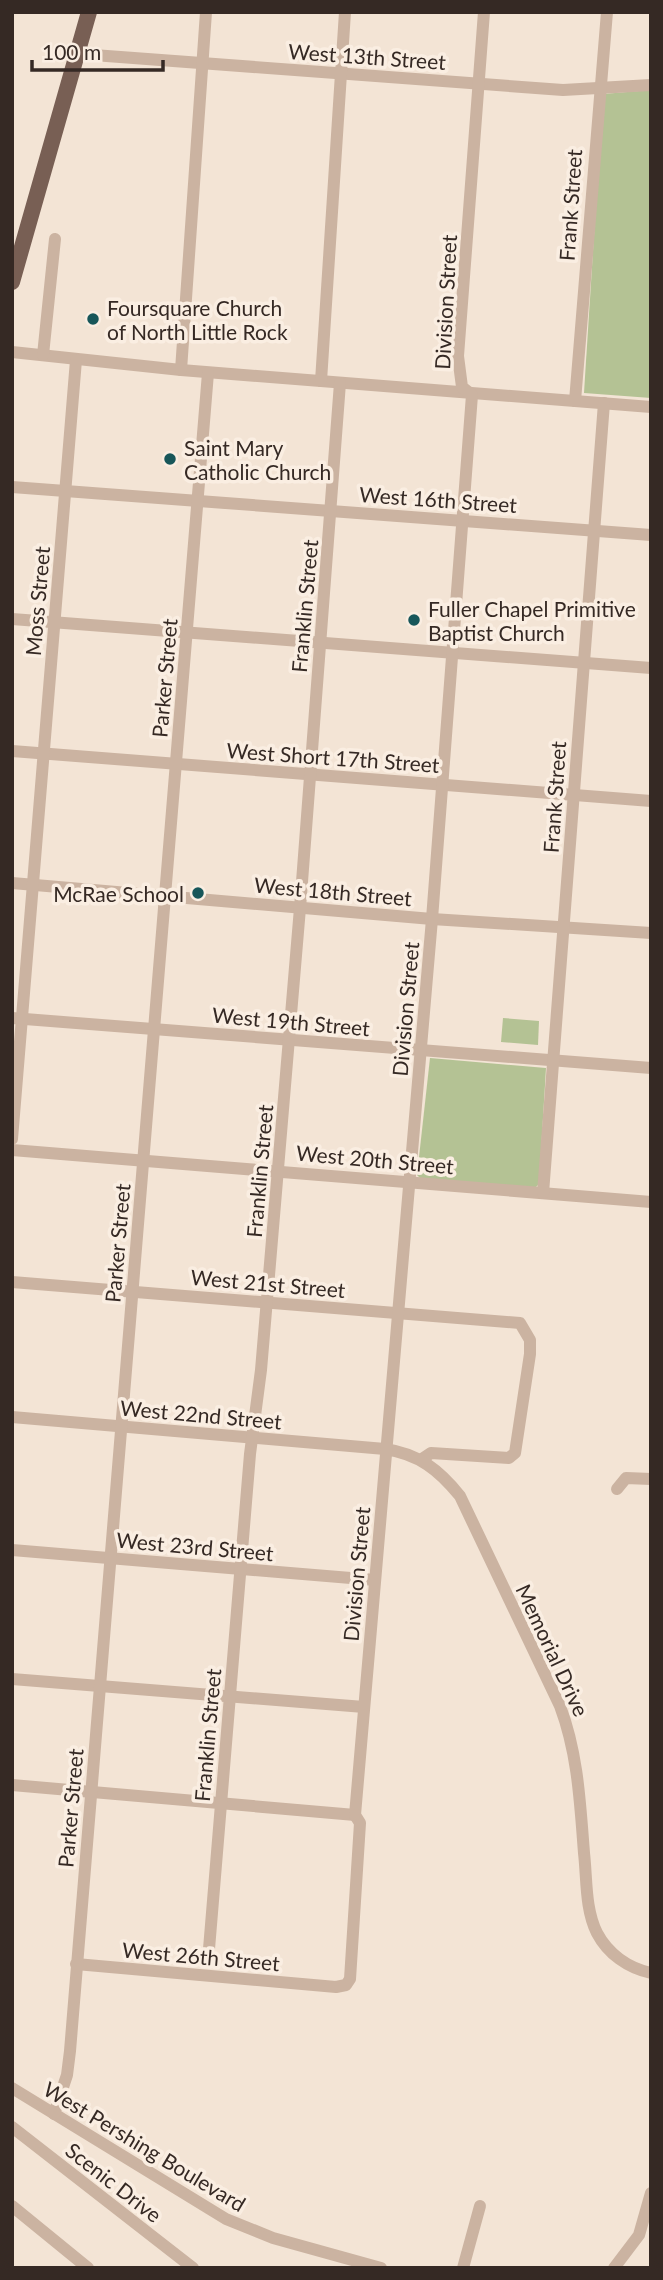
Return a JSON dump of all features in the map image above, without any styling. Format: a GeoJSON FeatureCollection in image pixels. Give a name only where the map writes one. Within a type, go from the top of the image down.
{"type":"FeatureCollection","features":[{"type":"Feature","properties":{"kind":"main road"},"geometry":{"type":"LineString","coordinates":[[12,282],[80,54],[89,12]]}},
{"type":"Feature","properties":{"kind":"street"},"geometry":{"type":"LineString","coordinates":[[181,370],[206,12]]}},
{"type":"Feature","properties":{"kind":"street"},"geometry":{"type":"LineString","coordinates":[[321,381],[345,12]]}},
{"type":"Feature","properties":{"kind":"street","name":"Division Street"},"geometry":{"type":"LineString","coordinates":[[322,1986],[343,1986],[350,1979],[360,1823],[355,1815],[432,919],[472,395],[463,387],[458,356],[484,12]]}},
{"type":"Feature","properties":{"kind":"street","name":"Frank Street"},"geometry":{"type":"LineString","coordinates":[[575,401],[607,12]]}},
{"type":"Feature","properties":{"kind":"street","name":"West 13th Street"},"geometry":{"type":"LineString","coordinates":[[80,54],[564,90],[651,85]]}},
{"type":"Feature","properties":{"kind":"street"},"geometry":{"type":"LineString","coordinates":[[43,355],[55,239]]}},
{"type":"Feature","properties":{"kind":"street"},"geometry":{"type":"LineString","coordinates":[[12,352],[208,373],[651,407]]}},
{"type":"Feature","properties":{"kind":"street","name":"Moss Street"},"geometry":{"type":"LineString","coordinates":[[12,1139],[17,1019],[33,885],[76,360]]}},
{"type":"Feature","properties":{"kind":"street","name":"Parker Street"},"geometry":{"type":"LineString","coordinates":[[54,2114],[67,2075],[208,373]]}},
{"type":"Feature","properties":{"kind":"street","name":"Franklin Street"},"geometry":{"type":"LineString","coordinates":[[208,1961],[240,1569],[289,1042],[340,383]]}},
{"type":"Feature","properties":{"kind":"street","name":"Frank Street"},"geometry":{"type":"LineString","coordinates":[[543,1193],[604,403]]}},
{"type":"Feature","properties":{"kind":"street","name":"West 16th Street"},"geometry":{"type":"LineString","coordinates":[[12,487],[651,535]]}},
{"type":"Feature","properties":{"kind":"street"},"geometry":{"type":"LineString","coordinates":[[12,619],[651,668]]}},
{"type":"Feature","properties":{"kind":"street","name":"West Short 17th Street"},"geometry":{"type":"LineString","coordinates":[[12,751],[651,801]]}},
{"type":"Feature","properties":{"kind":"street","name":"West 18th Street"},"geometry":{"type":"LineString","coordinates":[[12,883],[432,919],[651,933]]}},
{"type":"Feature","properties":{"kind":"street","name":"West 19th Street"},"geometry":{"type":"LineString","coordinates":[[17,1019],[651,1068]]}},
{"type":"Feature","properties":{"kind":"street","name":"West 20th Street"},"geometry":{"type":"LineString","coordinates":[[12,1150],[651,1202]]}},
{"type":"Feature","properties":{"kind":"street","name":"West 21st Street"},"geometry":{"type":"LineString","coordinates":[[12,1282],[520,1323],[530,1340],[530,1354],[515,1453],[509,1458],[431,1453],[422,1459]]}},
{"type":"Feature","properties":{"kind":"street","name":"West 22nd Street"},"geometry":{"type":"LineString","coordinates":[[12,1417],[385,1449]]}},
{"type":"Feature","properties":{"kind":"street","name":"Memorial Drive"},"geometry":{"type":"LineString","coordinates":[[385,1449],[422,1459],[444,1476],[460,1496],[560,1706],[571,1736],[578,1780],[588,1899],[596,1931],[613,1955],[627,1965],[651,1973]]}},
{"type":"Feature","properties":{"kind":"street"},"geometry":{"type":"LineString","coordinates":[[617,1489],[626,1478],[651,1479]]}},
{"type":"Feature","properties":{"kind":"street","name":"West 23rd Street"},"geometry":{"type":"LineString","coordinates":[[12,1550],[375,1580]]}},
{"type":"Feature","properties":{"kind":"street"},"geometry":{"type":"LineString","coordinates":[[12,1679],[364,1707]]}},
{"type":"Feature","properties":{"kind":"street"},"geometry":{"type":"LineString","coordinates":[[12,1785],[355,1815]]}},
{"type":"Feature","properties":{"kind":"street","name":"West 26th Street"},"geometry":{"type":"LineString","coordinates":[[76,1964],[322,1986]]}},
{"type":"Feature","properties":{"kind":"street","name":"West Pershing Boulevard"},"geometry":{"type":"LineString","coordinates":[[12,2088],[226,2220],[273,2238],[380,2268]]}},
{"type":"Feature","properties":{"kind":"street","name":"Scenic Drive"},"geometry":{"type":"LineString","coordinates":[[12,2126],[193,2268]]}},
{"type":"Feature","properties":{"kind":"street"},"geometry":{"type":"LineString","coordinates":[[614,2268],[639,2235],[651,2193]]}},
{"type":"Feature","properties":{"kind":"street"},"geometry":{"type":"LineString","coordinates":[[12,2206],[88,2268]]}},
{"type":"Feature","properties":{"kind":"street"},"geometry":{"type":"LineString","coordinates":[[463,2268],[480,2206]]}},
{"type":"Feature","properties":{"kind":"green space"},"geometry":{"type":"Polygon","coordinates":[[[651,90],[651,398],[584,393],[603,94],[651,90]]]}},
{"type":"Feature","properties":{"kind":"green space"},"geometry":{"type":"Polygon","coordinates":[[[503,1018],[539,1021],[538,1045],[501,1042],[503,1018]]]}},
{"type":"Feature","properties":{"kind":"green space"},"geometry":{"type":"Polygon","coordinates":[[[430,1058],[546,1068],[539,1184],[535,1188],[420,1178],[417,1175],[430,1058]]]}},
{"type":"Feature","properties":{"kind":"place","name":"Foursquare Church of North Little Rock"},"geometry":{"type":"Point","coordinates":[93,319]}},
{"type":"Feature","properties":{"kind":"place","name":"Saint Mary Catholic Church"},"geometry":{"type":"Point","coordinates":[170,459]}},
{"type":"Feature","properties":{"kind":"place","name":"Fuller Chapel Primitive Baptist Church"},"geometry":{"type":"Point","coordinates":[414,620]}},
{"type":"Feature","properties":{"kind":"place","name":"McRae School"},"geometry":{"type":"Point","coordinates":[198,893]}}]}
